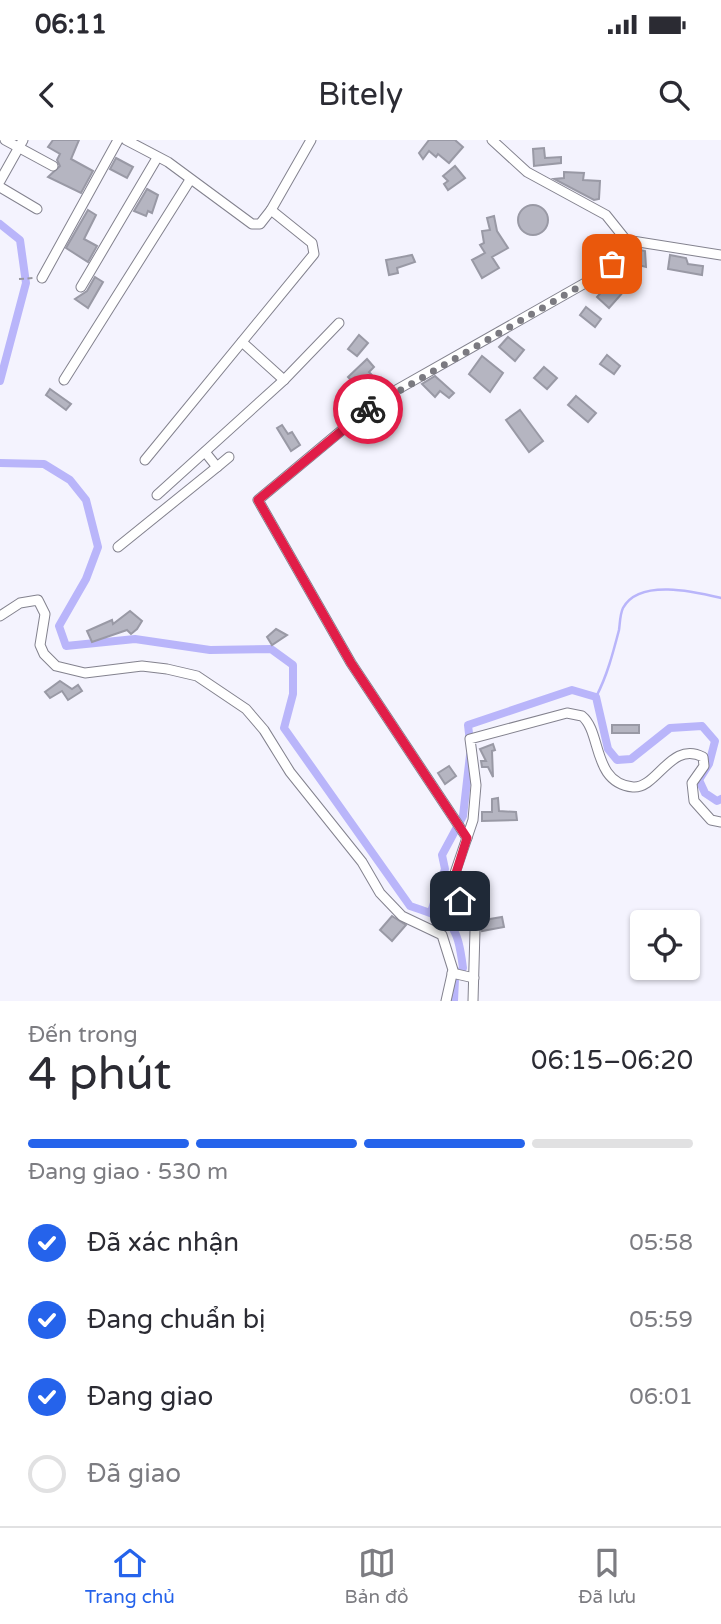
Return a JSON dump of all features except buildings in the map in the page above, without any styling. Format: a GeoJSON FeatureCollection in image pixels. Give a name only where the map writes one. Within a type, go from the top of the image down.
{"type":"FeatureCollection","features":[{"type":"Feature","properties":{"kind":"street"},"geometry":{"type":"LineString","coordinates":[[5,140],[21,144],[53,166]]}},
{"type":"Feature","properties":{"kind":"street"},"geometry":{"type":"LineString","coordinates":[[42,278],[118,140]]}},
{"type":"Feature","properties":{"kind":"street"},"geometry":{"type":"LineString","coordinates":[[126,140],[168,162],[252,224],[260,224],[271,211],[311,140]]}},
{"type":"Feature","properties":{"kind":"street"},"geometry":{"type":"LineString","coordinates":[[492,140],[527,172],[606,215],[626,240],[721,255]]}},
{"type":"Feature","properties":{"kind":"street"},"geometry":{"type":"LineString","coordinates":[[0,181],[21,144]]}},
{"type":"Feature","properties":{"kind":"street"},"geometry":{"type":"LineString","coordinates":[[81,286],[157,158]]}},
{"type":"Feature","properties":{"kind":"street"},"geometry":{"type":"LineString","coordinates":[[64,380],[190,180]]}},
{"type":"Feature","properties":{"kind":"street"},"geometry":{"type":"LineString","coordinates":[[0,187],[37,209]]}},
{"type":"Feature","properties":{"kind":"street"},"geometry":{"type":"LineString","coordinates":[[145,460],[316,250],[312,243],[271,211]]}},
{"type":"Feature","properties":{"kind":"street"},"geometry":{"type":"LineString","coordinates":[[467,838],[351,663],[258,500],[377,401],[601,274],[612,264],[626,240]]}},
{"type":"Feature","properties":{"kind":"street"},"geometry":{"type":"LineString","coordinates":[[158,495],[284,380],[339,323]]}},
{"type":"Feature","properties":{"kind":"street"},"geometry":{"type":"LineString","coordinates":[[242,342],[284,380]]}},
{"type":"Feature","properties":{"kind":"street"},"geometry":{"type":"LineString","coordinates":[[205,452],[217,467]]}},
{"type":"Feature","properties":{"kind":"street"},"geometry":{"type":"LineString","coordinates":[[118,547],[229,457]]}},
{"type":"Feature","properties":{"kind":"street"},"geometry":{"type":"LineString","coordinates":[[0,616],[20,603],[38,600],[45,614],[40,645],[44,654],[56,666],[85,673],[142,666],[167,668],[197,676],[246,709],[264,730],[290,772],[367,868],[380,893],[402,916],[442,935],[451,956],[452,973],[446,1001]]}},
{"type":"Feature","properties":{"kind":"street"},"geometry":{"type":"LineString","coordinates":[[473,1001],[475,930],[460,901],[456,873],[473,820],[476,785],[470,739],[568,713],[587,720],[603,765],[615,779],[630,787],[644,785],[679,756],[694,753],[703,757],[704,766],[692,783],[694,801],[711,820],[721,822]]}},
{"type":"Feature","properties":{"kind":"street"},"geometry":{"type":"LineString","coordinates":[[452,973],[474,978]]}},
{"type":"Feature","properties":{"kind":"path"},"geometry":{"type":"LineString","coordinates":[[19,279],[42,278]]}},
{"type":"Feature","properties":{"kind":"waterway"},"geometry":{"type":"LineString","coordinates":[[0,224],[20,240],[26,283],[0,381]]}},
{"type":"Feature","properties":{"kind":"waterway"},"geometry":{"type":"LineString","coordinates":[[0,463],[44,464],[70,480],[86,500],[98,547],[86,579],[59,626],[66,646],[135,639],[210,650],[271,649],[293,665],[293,694],[284,728],[410,906],[444,920],[455,932],[463,968],[455,979],[454,1001]]}},
{"type":"Feature","properties":{"kind":"waterway"},"geometry":{"type":"LineString","coordinates":[[596,697],[612,656],[622,610],[631,599],[654,590],[683,591],[721,598]]}},
{"type":"Feature","properties":{"kind":"waterway"},"geometry":{"type":"LineString","coordinates":[[470,742],[468,725],[572,690],[596,697],[608,749],[617,760],[631,759],[670,728],[702,726],[715,741],[709,764],[699,780],[705,793],[717,801],[721,799]]}},
{"type":"Feature","properties":{"kind":"waterway"},"geometry":{"type":"LineString","coordinates":[[431,912],[445,869],[442,855],[463,816],[470,755]]}},
{"type":"Feature","properties":{"kind":"way so far"},"geometry":{"type":"LineString","coordinates":[[368,409],[377,401],[601,274],[612,264]]}},
{"type":"Feature","properties":{"kind":"route"},"geometry":{"type":"LineString","coordinates":[[368,409],[258,500],[351,663],[467,838],[456,873],[460,901]]}}]}
